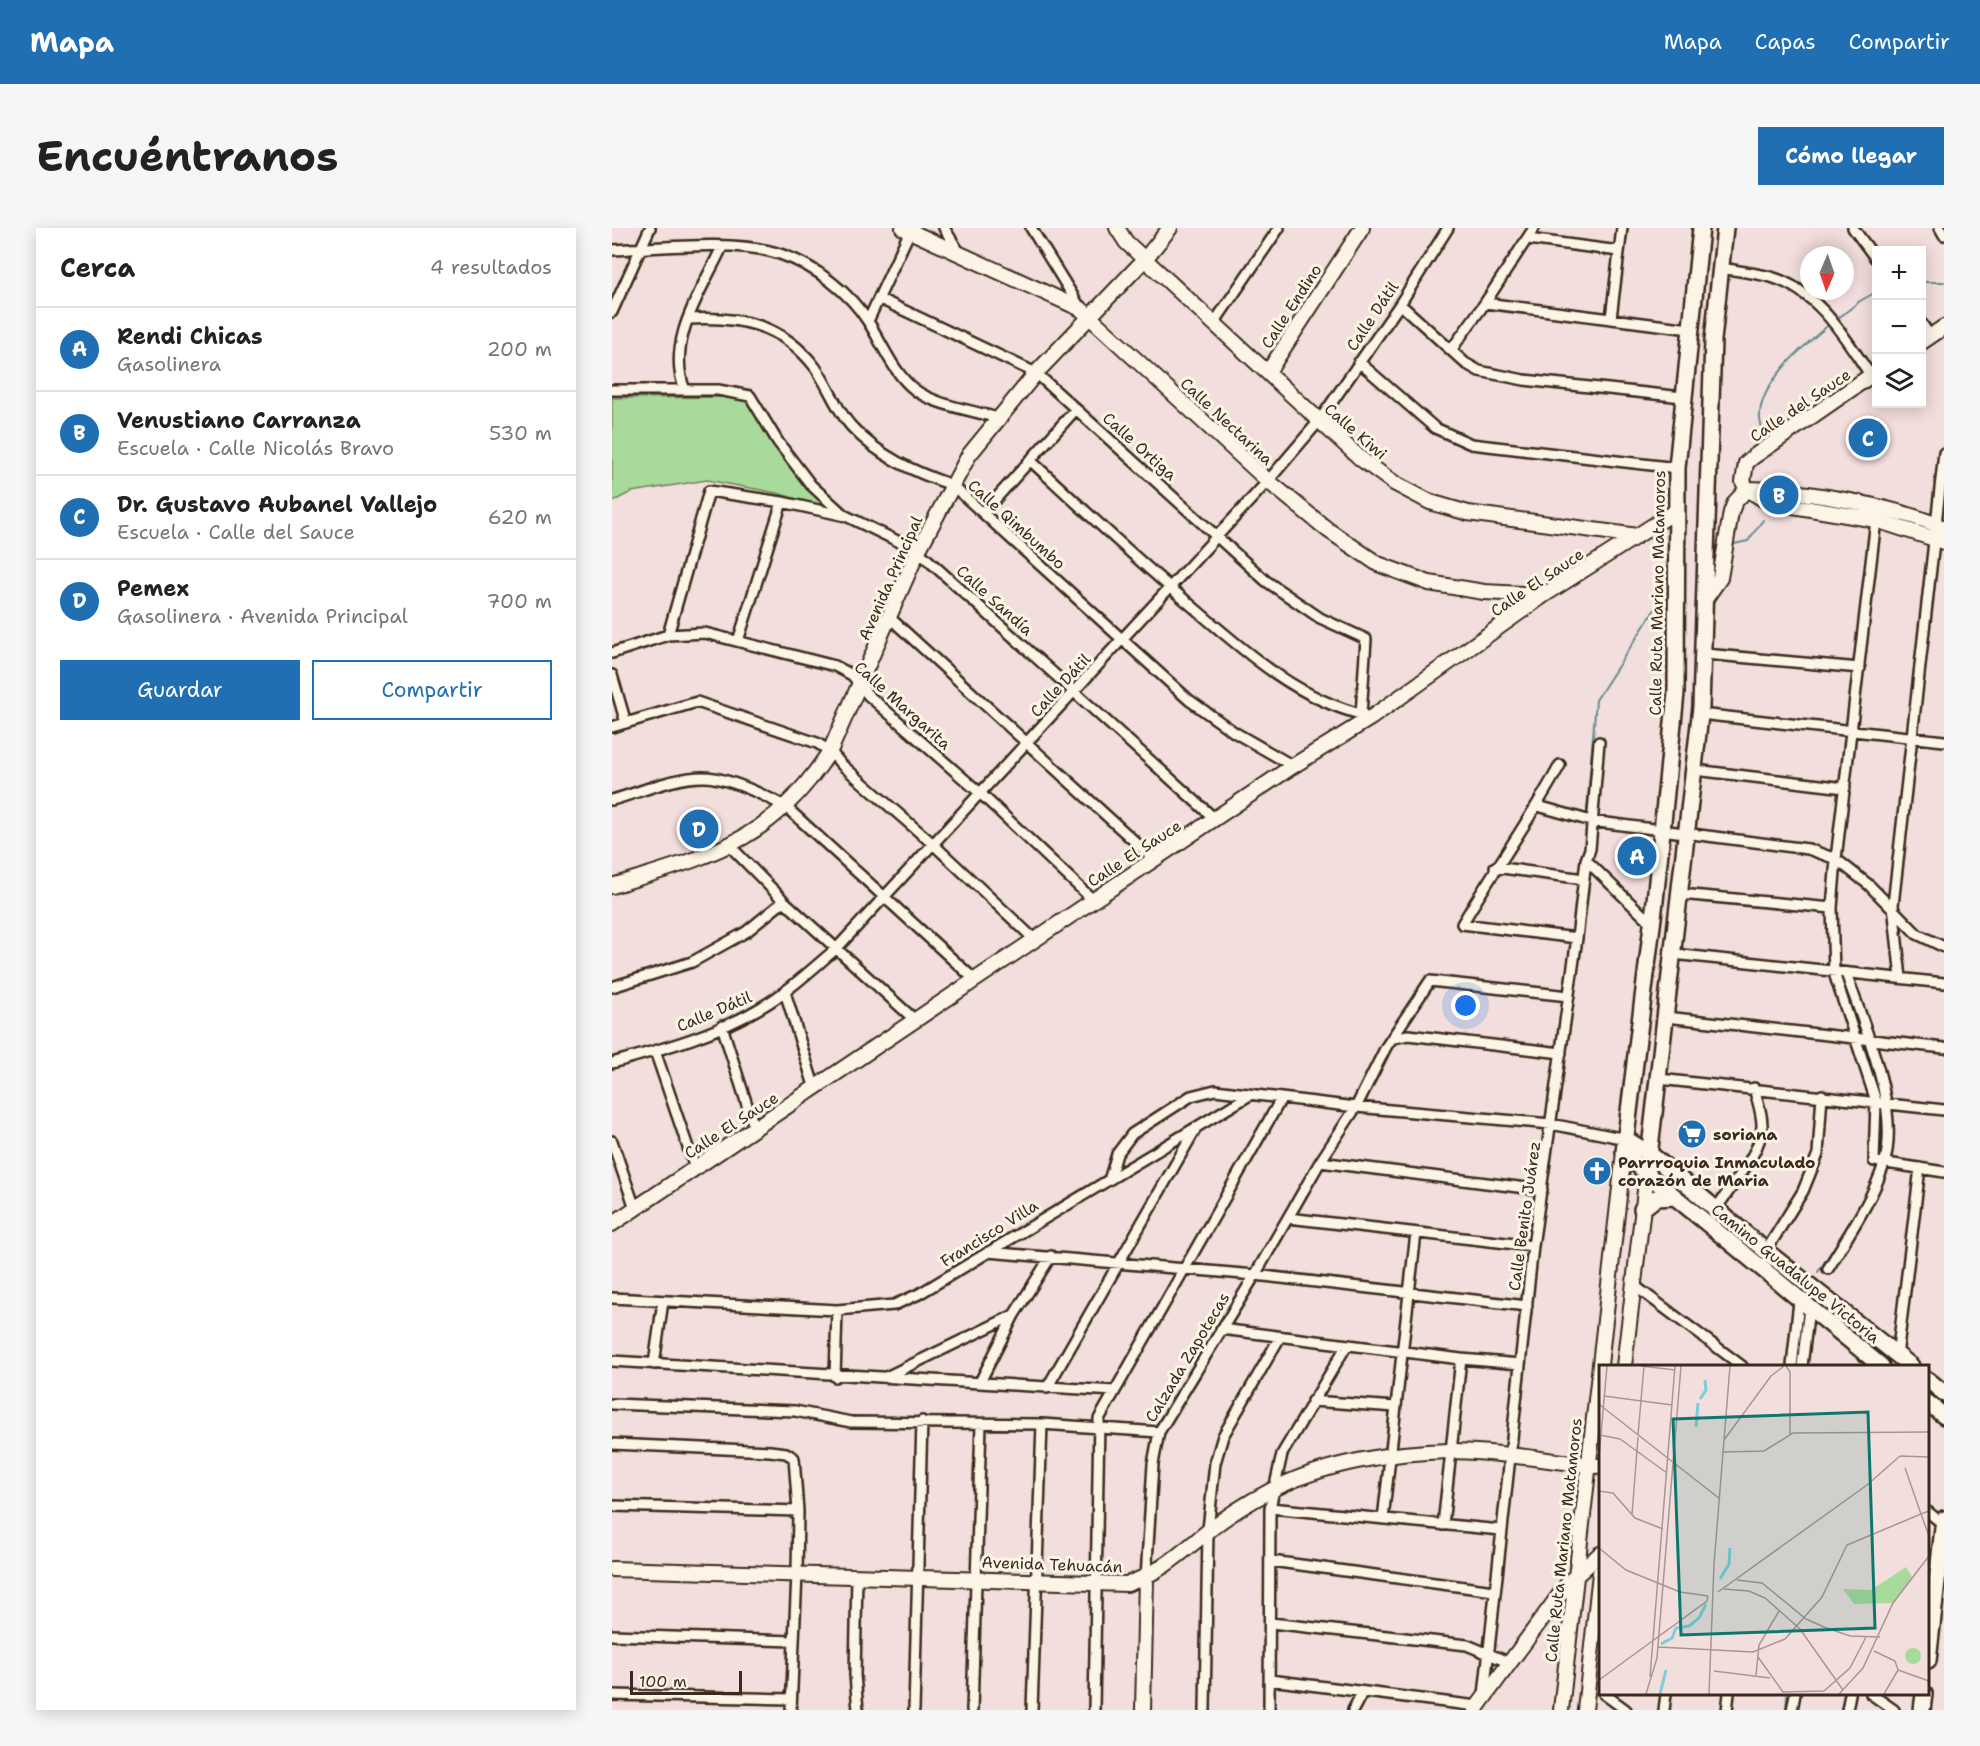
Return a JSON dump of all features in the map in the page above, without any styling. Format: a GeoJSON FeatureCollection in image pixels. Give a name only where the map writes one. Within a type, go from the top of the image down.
{"type":"FeatureCollection","features":[{"type":"Feature","properties":{"kind":"main road","name":"Calle Ruta Mariano Matamoros"},"geometry":{"type":"LineString","coordinates":[[1625,1146],[1652,924],[1676,693],[1677,468],[1701,228]]}},
{"type":"Feature","properties":{"kind":"main road"},"geometry":{"type":"LineString","coordinates":[[1647,1174],[1701,711],[1705,654],[1713,340],[1725,228]]}},
{"type":"Feature","properties":{"kind":"main road"},"geometry":{"type":"LineString","coordinates":[[1676,693],[1690,693],[1701,711]]}},
{"type":"Feature","properties":{"kind":"main road"},"geometry":{"type":"LineString","coordinates":[[1660,849],[1670,862],[1683,865]]}},
{"type":"Feature","properties":{"kind":"main road","name":"Camino Guadalupe Victoria"},"geometry":{"type":"LineString","coordinates":[[1625,1146],[1650,1154],[1766,1251],[1910,1365]]}},
{"type":"Feature","properties":{"kind":"main road","name":"Camino Guadalupe Victoria"},"geometry":{"type":"LineString","coordinates":[[1625,1146],[1647,1174],[1880,1365]]}},
{"type":"Feature","properties":{"kind":"main road"},"geometry":{"type":"LineString","coordinates":[[1642,1209],[1656,1198],[1674,1197]]}},
{"type":"Feature","properties":{"kind":"main road"},"geometry":{"type":"LineString","coordinates":[[1929,1381],[1944,1393]]}},
{"type":"Feature","properties":{"kind":"main road"},"geometry":{"type":"LineString","coordinates":[[1929,1404],[1944,1416]]}},
{"type":"Feature","properties":{"kind":"main road"},"geometry":{"type":"LineString","coordinates":[[1929,1638],[1930,1616],[1944,1519]]}},
{"type":"Feature","properties":{"kind":"main road"},"geometry":{"type":"LineString","coordinates":[[1922,1710],[1924,1695]]}},
{"type":"Feature","properties":{"kind":"street"},"geometry":{"type":"LineString","coordinates":[[612,312],[650,228]]}},
{"type":"Feature","properties":{"kind":"street"},"geometry":{"type":"LineString","coordinates":[[944,228],[959,252]]}},
{"type":"Feature","properties":{"kind":"street"},"geometry":{"type":"LineString","coordinates":[[1031,228],[1085,312]]}},
{"type":"Feature","properties":{"kind":"street","name":"Calle Kiwi"},"geometry":{"type":"LineString","coordinates":[[1117,228],[1126,242],[1319,421],[1361,459],[1394,483],[1430,502],[1468,513],[1637,536]]}},
{"type":"Feature","properties":{"kind":"street","name":"Avenida Principal"},"geometry":{"type":"LineString","coordinates":[[612,886],[688,862],[753,834],[786,807],[811,781],[830,751],[918,551],[969,455],[1085,312],[1145,259],[1170,228]]}},
{"type":"Feature","properties":{"kind":"street"},"geometry":{"type":"LineString","coordinates":[[1214,323],[1279,228]]}},
{"type":"Feature","properties":{"kind":"street","name":"Calle Endino"},"geometry":{"type":"LineString","coordinates":[[1268,372],[1362,228]]}},
{"type":"Feature","properties":{"kind":"street","name":"Calle Dátil"},"geometry":{"type":"LineString","coordinates":[[612,1064],[722,1026],[759,1009],[785,992],[837,948],[1268,481],[1319,421],[1400,304],[1448,228]]}},
{"type":"Feature","properties":{"kind":"street"},"geometry":{"type":"LineString","coordinates":[[1451,350],[1534,228]]}},
{"type":"Feature","properties":{"kind":"street"},"geometry":{"type":"LineString","coordinates":[[1611,318],[1622,228]]}},
{"type":"Feature","properties":{"kind":"street"},"geometry":{"type":"LineString","coordinates":[[1853,228],[1872,254]]}},
{"type":"Feature","properties":{"kind":"street"},"geometry":{"type":"LineString","coordinates":[[1940,228],[1944,235]]}},
{"type":"Feature","properties":{"kind":"street"},"geometry":{"type":"LineString","coordinates":[[868,321],[880,299],[907,230]]}},
{"type":"Feature","properties":{"kind":"street","name":"Calle Nectarina"},"geometry":{"type":"LineString","coordinates":[[907,230],[1085,312],[1268,481],[1328,530],[1378,564],[1428,583],[1484,592],[1544,595]]}},
{"type":"Feature","properties":{"kind":"street"},"geometry":{"type":"LineString","coordinates":[[1528,239],[1619,251]]}},
{"type":"Feature","properties":{"kind":"street"},"geometry":{"type":"LineString","coordinates":[[685,390],[679,373],[678,358],[681,340],[722,247]]}},
{"type":"Feature","properties":{"kind":"street"},"geometry":{"type":"LineString","coordinates":[[612,250],[722,247],[762,249],[806,265],[852,302],[868,321],[893,364],[917,392],[928,398],[997,418]]}},
{"type":"Feature","properties":{"kind":"street"},"geometry":{"type":"LineString","coordinates":[[1721,267],[1773,278],[1800,292],[1830,317],[1872,371]]}},
{"type":"Feature","properties":{"kind":"street","name":"Calle Ortiga"},"geometry":{"type":"LineString","coordinates":[[880,299],[1036,373],[1266,581],[1320,618],[1366,639],[1366,716]]}},
{"type":"Feature","properties":{"kind":"street"},"geometry":{"type":"LineString","coordinates":[[1485,303],[1690,329]]}},
{"type":"Feature","properties":{"kind":"street"},"geometry":{"type":"LineString","coordinates":[[1400,304],[1451,350],[1479,371],[1495,376],[1683,397]]}},
{"type":"Feature","properties":{"kind":"street","name":"Calle Qimbumbo"},"geometry":{"type":"LineString","coordinates":[[689,319],[737,319],[772,330],[795,345],[815,367],[849,424],[874,448],[912,472],[952,485],[1189,700],[1234,732],[1293,766]]}},
{"type":"Feature","properties":{"kind":"street"},"geometry":{"type":"LineString","coordinates":[[1926,339],[1944,327]]}},
{"type":"Feature","properties":{"kind":"street"},"geometry":{"type":"LineString","coordinates":[[1359,362],[1435,428],[1471,444],[1677,468]]}},
{"type":"Feature","properties":{"kind":"street","name":"Calle del Sauce"},"geometry":{"type":"LineString","coordinates":[[1747,489],[1743,482],[1746,463],[1872,375]]}},
{"type":"Feature","properties":{"kind":"street"},"geometry":{"type":"LineString","coordinates":[[612,390],[718,390],[750,396],[778,442],[811,485],[846,516]]}},
{"type":"Feature","properties":{"kind":"street"},"geometry":{"type":"LineString","coordinates":[[983,513],[1076,409]]}},
{"type":"Feature","properties":{"kind":"street"},"geometry":{"type":"LineString","coordinates":[[1901,978],[1893,909],[1910,737],[1939,533],[1944,453]]}},
{"type":"Feature","properties":{"kind":"street"},"geometry":{"type":"LineString","coordinates":[[1031,461],[1169,587],[1257,663],[1305,692],[1366,716]]}},
{"type":"Feature","properties":{"kind":"street"},"geometry":{"type":"LineString","coordinates":[[1706,598],[1720,578],[1731,512],[1735,502],[1747,489],[1770,489],[1877,507],[1939,533]]}},
{"type":"Feature","properties":{"kind":"street"},"geometry":{"type":"LineString","coordinates":[[1747,489],[1768,502],[1939,533]]}},
{"type":"Feature","properties":{"kind":"street","name":"Calle Sandía"},"geometry":{"type":"LineString","coordinates":[[668,635],[708,491],[782,502],[846,516],[918,551],[1215,819]]}},
{"type":"Feature","properties":{"kind":"street"},"geometry":{"type":"LineString","coordinates":[[738,641],[782,502]]}},
{"type":"Feature","properties":{"kind":"street","name":"Calle El Sauce"},"geometry":{"type":"LineString","coordinates":[[612,1224],[755,1130],[974,979],[1155,860],[1544,595],[1676,511]]}},
{"type":"Feature","properties":{"kind":"street"},"geometry":{"type":"LineString","coordinates":[[1876,520],[1836,859],[1832,908],[1834,973],[1876,1101],[1874,1161],[1944,1172]]}},
{"type":"Feature","properties":{"kind":"street"},"geometry":{"type":"LineString","coordinates":[[890,618],[1155,860]]}},
{"type":"Feature","properties":{"kind":"street","name":"Calle Margarita"},"geometry":{"type":"LineString","coordinates":[[612,653],[668,635],[705,633],[836,666],[852,675],[868,696],[980,793],[1093,900]]}},
{"type":"Feature","properties":{"kind":"street"},"geometry":{"type":"LineString","coordinates":[[1705,654],[1860,668]]}},
{"type":"Feature","properties":{"kind":"street"},"geometry":{"type":"LineString","coordinates":[[612,675],[626,723]]}},
{"type":"Feature","properties":{"kind":"street"},"geometry":{"type":"LineString","coordinates":[[612,727],[697,702],[818,743],[830,751],[841,764],[933,844],[1034,939]]}},
{"type":"Feature","properties":{"kind":"street"},"geometry":{"type":"LineString","coordinates":[[1701,711],[1851,732],[1944,741]]}},
{"type":"Feature","properties":{"kind":"street","name":"Calle Benito Juárez"},"geometry":{"type":"LineString","coordinates":[[1479,1704],[1511,1455],[1533,1246],[1578,938],[1586,860],[1590,849],[1599,742]]}},
{"type":"Feature","properties":{"kind":"street"},"geometry":{"type":"LineString","coordinates":[[1560,765],[1538,806],[1495,867],[1462,924],[1578,938]]}},
{"type":"Feature","properties":{"kind":"street"},"geometry":{"type":"LineString","coordinates":[[1695,770],[1845,788]]}},
{"type":"Feature","properties":{"kind":"street"},"geometry":{"type":"LineString","coordinates":[[612,800],[683,779],[705,777],[757,791],[786,807],[974,979]]}},
{"type":"Feature","properties":{"kind":"street"},"geometry":{"type":"LineString","coordinates":[[1538,806],[1591,821],[1808,849],[1836,859],[1893,909],[1917,934],[1944,947]]}},
{"type":"Feature","properties":{"kind":"street"},"geometry":{"type":"LineString","coordinates":[[729,845],[784,902],[916,1021]]}},
{"type":"Feature","properties":{"kind":"street"},"geometry":{"type":"LineString","coordinates":[[1586,860],[1652,924]]}},
{"type":"Feature","properties":{"kind":"street"},"geometry":{"type":"LineString","coordinates":[[1495,867],[1584,879]]}},
{"type":"Feature","properties":{"kind":"street"},"geometry":{"type":"LineString","coordinates":[[1680,894],[1832,908]]}},
{"type":"Feature","properties":{"kind":"street"},"geometry":{"type":"LineString","coordinates":[[612,987],[692,962],[746,932],[784,902]]}},
{"type":"Feature","properties":{"kind":"street"},"geometry":{"type":"LineString","coordinates":[[1673,954],[1944,983]]}},
{"type":"Feature","properties":{"kind":"street"},"geometry":{"type":"LineString","coordinates":[[1828,1269],[1867,1204],[1884,1163],[1888,1138],[1887,1102],[1846,973]]}},
{"type":"Feature","properties":{"kind":"street","name":"Calzada Zapotecas"},"geometry":{"type":"LineString","coordinates":[[1143,1710],[1146,1578],[1154,1464],[1160,1432],[1320,1162],[1356,1107],[1386,1047],[1430,981],[1569,996]]}},
{"type":"Feature","properties":{"kind":"street"},"geometry":{"type":"LineString","coordinates":[[785,992],[815,1089]]}},
{"type":"Feature","properties":{"kind":"street"},"geometry":{"type":"LineString","coordinates":[[1666,1017],[1944,1048]]}},
{"type":"Feature","properties":{"kind":"street"},"geometry":{"type":"LineString","coordinates":[[722,1026],[755,1130]]}},
{"type":"Feature","properties":{"kind":"street"},"geometry":{"type":"LineString","coordinates":[[1394,1038],[1408,1035],[1561,1053]]}},
{"type":"Feature","properties":{"kind":"street"},"geometry":{"type":"LineString","coordinates":[[655,1051],[695,1168]]}},
{"type":"Feature","properties":{"kind":"street"},"geometry":{"type":"LineString","coordinates":[[1659,1079],[1944,1110]]}},
{"type":"Feature","properties":{"kind":"street"},"geometry":{"type":"LineString","coordinates":[[1716,1209],[1756,1150],[1761,1137],[1761,1110],[1754,1088]]}},
{"type":"Feature","properties":{"kind":"street"},"geometry":{"type":"LineString","coordinates":[[1110,1177],[1118,1154],[1132,1134],[1191,1095],[1215,1090],[1281,1100],[1356,1107]]}},
{"type":"Feature","properties":{"kind":"street","name":"Francisco Villa"},"geometry":{"type":"LineString","coordinates":[[612,1298],[837,1310],[894,1305],[919,1294],[1110,1177],[1250,1095]]}},
{"type":"Feature","properties":{"kind":"street"},"geometry":{"type":"LineString","coordinates":[[1766,1251],[1803,1191],[1818,1154],[1822,1095]]}},
{"type":"Feature","properties":{"kind":"street"},"geometry":{"type":"LineString","coordinates":[[1094,1710],[1098,1584],[1098,1427],[1115,1391],[1281,1100]]}},
{"type":"Feature","properties":{"kind":"street","name":"Camino Guadalupe Victoria"},"geometry":{"type":"LineString","coordinates":[[1356,1107],[1551,1124],[1606,1137],[1625,1146]]}},
{"type":"Feature","properties":{"kind":"street"},"geometry":{"type":"LineString","coordinates":[[1047,1388],[1196,1128]]}},
{"type":"Feature","properties":{"kind":"street"},"geometry":{"type":"LineString","coordinates":[[612,1141],[635,1208]]}},
{"type":"Feature","properties":{"kind":"street","name":"Calle Ruta Mariano Matamoros"},"geometry":{"type":"LineString","coordinates":[[1604,1365],[1625,1146]]}},
{"type":"Feature","properties":{"kind":"street"},"geometry":{"type":"LineString","coordinates":[[1320,1162],[1542,1190]]}},
{"type":"Feature","properties":{"kind":"street"},"geometry":{"type":"LineString","coordinates":[[1897,1356],[1920,1168]]}},
{"type":"Feature","properties":{"kind":"street"},"geometry":{"type":"LineString","coordinates":[[1624,1365],[1647,1174]]}},
{"type":"Feature","properties":{"kind":"street"},"geometry":{"type":"LineString","coordinates":[[1288,1218],[1533,1246]]}},
{"type":"Feature","properties":{"kind":"street"},"geometry":{"type":"LineString","coordinates":[[1383,1519],[1416,1233]]}},
{"type":"Feature","properties":{"kind":"street"},"geometry":{"type":"LineString","coordinates":[[988,1251],[1187,1268],[1527,1306]]}},
{"type":"Feature","properties":{"kind":"street"},"geometry":{"type":"LineString","coordinates":[[980,1382],[1014,1315],[1051,1256]]}},
{"type":"Feature","properties":{"kind":"street"},"geometry":{"type":"LineString","coordinates":[[1635,1286],[1741,1365]]}},
{"type":"Feature","properties":{"kind":"street"},"geometry":{"type":"LineString","coordinates":[[654,1364],[663,1301]]}},
{"type":"Feature","properties":{"kind":"street"},"geometry":{"type":"LineString","coordinates":[[1792,1365],[1804,1304]]}},
{"type":"Feature","properties":{"kind":"street"},"geometry":{"type":"LineString","coordinates":[[1802,1365],[1804,1304]]}},
{"type":"Feature","properties":{"kind":"street"},"geometry":{"type":"LineString","coordinates":[[835,1377],[837,1310]]}},
{"type":"Feature","properties":{"kind":"street"},"geometry":{"type":"LineString","coordinates":[[884,1378],[1014,1315]]}},
{"type":"Feature","properties":{"kind":"street"},"geometry":{"type":"LineString","coordinates":[[1221,1329],[1461,1359],[1520,1364]]}},
{"type":"Feature","properties":{"kind":"street"},"geometry":{"type":"LineString","coordinates":[[1205,1710],[1208,1530],[1215,1463],[1223,1436],[1280,1337]]}},
{"type":"Feature","properties":{"kind":"street"},"geometry":{"type":"LineString","coordinates":[[1269,1710],[1270,1508],[1273,1489],[1282,1454],[1347,1345]]}},
{"type":"Feature","properties":{"kind":"street"},"geometry":{"type":"LineString","coordinates":[[1443,1525],[1461,1359]]}},
{"type":"Feature","properties":{"kind":"street"},"geometry":{"type":"LineString","coordinates":[[612,1361],[835,1377],[980,1382],[1115,1391]]}},
{"type":"Feature","properties":{"kind":"street"},"geometry":{"type":"LineString","coordinates":[[1312,1401],[1396,1407]]}},
{"type":"Feature","properties":{"kind":"street"},"geometry":{"type":"LineString","coordinates":[[612,1404],[795,1411],[851,1422],[1042,1424],[1160,1432]]}},
{"type":"Feature","properties":{"kind":"street"},"geometry":{"type":"LineString","coordinates":[[914,1710],[922,1421]]}},
{"type":"Feature","properties":{"kind":"street","name":"Calle Ruta Mariano Matamoros"},"geometry":{"type":"LineString","coordinates":[[1561,1710],[1599,1423]]}},
{"type":"Feature","properties":{"kind":"street"},"geometry":{"type":"LineString","coordinates":[[972,1710],[981,1424]]}},
{"type":"Feature","properties":{"kind":"street"},"geometry":{"type":"LineString","coordinates":[[1032,1710],[1042,1424]]}},
{"type":"Feature","properties":{"kind":"street"},"geometry":{"type":"LineString","coordinates":[[612,1444],[770,1450],[794,1458],[798,1511],[791,1710]]}},
{"type":"Feature","properties":{"kind":"street","name":"Avenida Tehuacán"},"geometry":{"type":"LineString","coordinates":[[612,1569],[1127,1584],[1146,1578],[1174,1561],[1208,1530],[1273,1489],[1327,1468],[1390,1457],[1450,1451],[1511,1455],[1595,1466]]}},
{"type":"Feature","properties":{"kind":"street"},"geometry":{"type":"LineString","coordinates":[[612,1506],[798,1511]]}},
{"type":"Feature","properties":{"kind":"street"},"geometry":{"type":"LineString","coordinates":[[1270,1508],[1501,1530]]}},
{"type":"Feature","properties":{"kind":"street"},"geometry":{"type":"LineString","coordinates":[[1929,1513],[1943,1524]]}},
{"type":"Feature","properties":{"kind":"street"},"geometry":{"type":"LineString","coordinates":[[1270,1680],[1362,1693],[1479,1704],[1508,1662],[1578,1572],[1599,1555]]}},
{"type":"Feature","properties":{"kind":"street"},"geometry":{"type":"LineString","coordinates":[[1271,1561],[1494,1592]]}},
{"type":"Feature","properties":{"kind":"street"},"geometry":{"type":"LineString","coordinates":[[857,1576],[855,1675],[858,1710]]}},
{"type":"Feature","properties":{"kind":"street"},"geometry":{"type":"LineString","coordinates":[[1585,1710],[1599,1582]]}},
{"type":"Feature","properties":{"kind":"street"},"geometry":{"type":"LineString","coordinates":[[1271,1623],[1467,1645],[1508,1662]]}},
{"type":"Feature","properties":{"kind":"street"},"geometry":{"type":"LineString","coordinates":[[612,1635],[794,1641]]}},
{"type":"Feature","properties":{"kind":"street"},"geometry":{"type":"LineString","coordinates":[[1588,1681],[1599,1690]]}},
{"type":"Feature","properties":{"kind":"street"},"geometry":{"type":"LineString","coordinates":[[1353,1710],[1362,1693]]}},
{"type":"Feature","properties":{"kind":"street"},"geometry":{"type":"LineString","coordinates":[[612,1695],[791,1699]]}},
{"type":"Feature","properties":{"kind":"street"},"geometry":{"type":"LineString","coordinates":[[1605,1695],[1626,1710]]}},
{"type":"Feature","properties":{"kind":"street"},"geometry":{"type":"LineString","coordinates":[[1664,1710],[1666,1695]]}},
{"type":"Feature","properties":{"kind":"street"},"geometry":{"type":"LineString","coordinates":[[1727,1710],[1729,1695]]}},
{"type":"Feature","properties":{"kind":"street"},"geometry":{"type":"LineString","coordinates":[[1792,1710],[1794,1695]]}},
{"type":"Feature","properties":{"kind":"street"},"geometry":{"type":"LineString","coordinates":[[1847,1710],[1850,1695]]}},
{"type":"Feature","properties":{"kind":"street"},"geometry":{"type":"LineString","coordinates":[[1872,1695],[1894,1710]]}},
{"type":"Feature","properties":{"kind":"green space"},"geometry":{"type":"Polygon","coordinates":[[[753,397],[824,507],[777,493],[707,480],[631,492],[612,502],[612,398],[753,397]]]}},
{"type":"Feature","properties":{"kind":"waterway"},"geometry":{"type":"LineString","coordinates":[[1926,282],[1944,282]]}},
{"type":"Feature","properties":{"kind":"waterway"},"geometry":{"type":"LineString","coordinates":[[1836,320],[1872,294]]}},
{"type":"Feature","properties":{"kind":"waterway"},"geometry":{"type":"LineString","coordinates":[[1766,442],[1760,419],[1761,406],[1766,392],[1785,365],[1831,323]]}},
{"type":"Feature","properties":{"kind":"waterway"},"geometry":{"type":"LineString","coordinates":[[1734,544],[1748,541],[1763,520]]}},
{"type":"Feature","properties":{"kind":"waterway"},"geometry":{"type":"LineString","coordinates":[[1587,810],[1596,700],[1661,600]]}},
{"type":"Feature","properties":{"kind":"waterway"},"geometry":{"type":"LineString","coordinates":[[1849,997],[1859,1026]]}},
{"type":"Feature","properties":{"kind":"waterway"},"geometry":{"type":"LineString","coordinates":[[1869,1060],[1876,1077]]}},
{"type":"Feature","properties":{"kind":"waterway"},"geometry":{"type":"LineString","coordinates":[[1862,1204],[1874,1178]]}},
{"type":"Feature","properties":{"kind":"waterway"},"geometry":{"type":"LineString","coordinates":[[1818,1272],[1859,1209]]}},
{"type":"Feature","properties":{"kind":"waterway"},"geometry":{"type":"LineString","coordinates":[[1799,1340],[1803,1315]]}},
{"type":"Feature","properties":{"kind":"waterway"},"geometry":{"type":"LineString","coordinates":[[1786,1710],[1787,1695]]}},
{"type":"Feature","properties":{"kind":"place","name":"Dr. Gustavo Aubanel Vallejo"},"geometry":{"type":"Point","coordinates":[1868,438]}},
{"type":"Feature","properties":{"kind":"place","name":"Venustiano Carranza"},"geometry":{"type":"Point","coordinates":[1779,495]}},
{"type":"Feature","properties":{"kind":"place","name":"Pemex"},"geometry":{"type":"Point","coordinates":[699,829]}},
{"type":"Feature","properties":{"kind":"place","name":"Rendi Chicas"},"geometry":{"type":"Point","coordinates":[1637,856]}},
{"type":"Feature","properties":{"kind":"place","name":"soriana"},"geometry":{"type":"Point","coordinates":[1692,1134]}},
{"type":"Feature","properties":{"kind":"place","name":"Parrroquia Inmaculado corazón de Maria"},"geometry":{"type":"Point","coordinates":[1597,1171]}}]}
